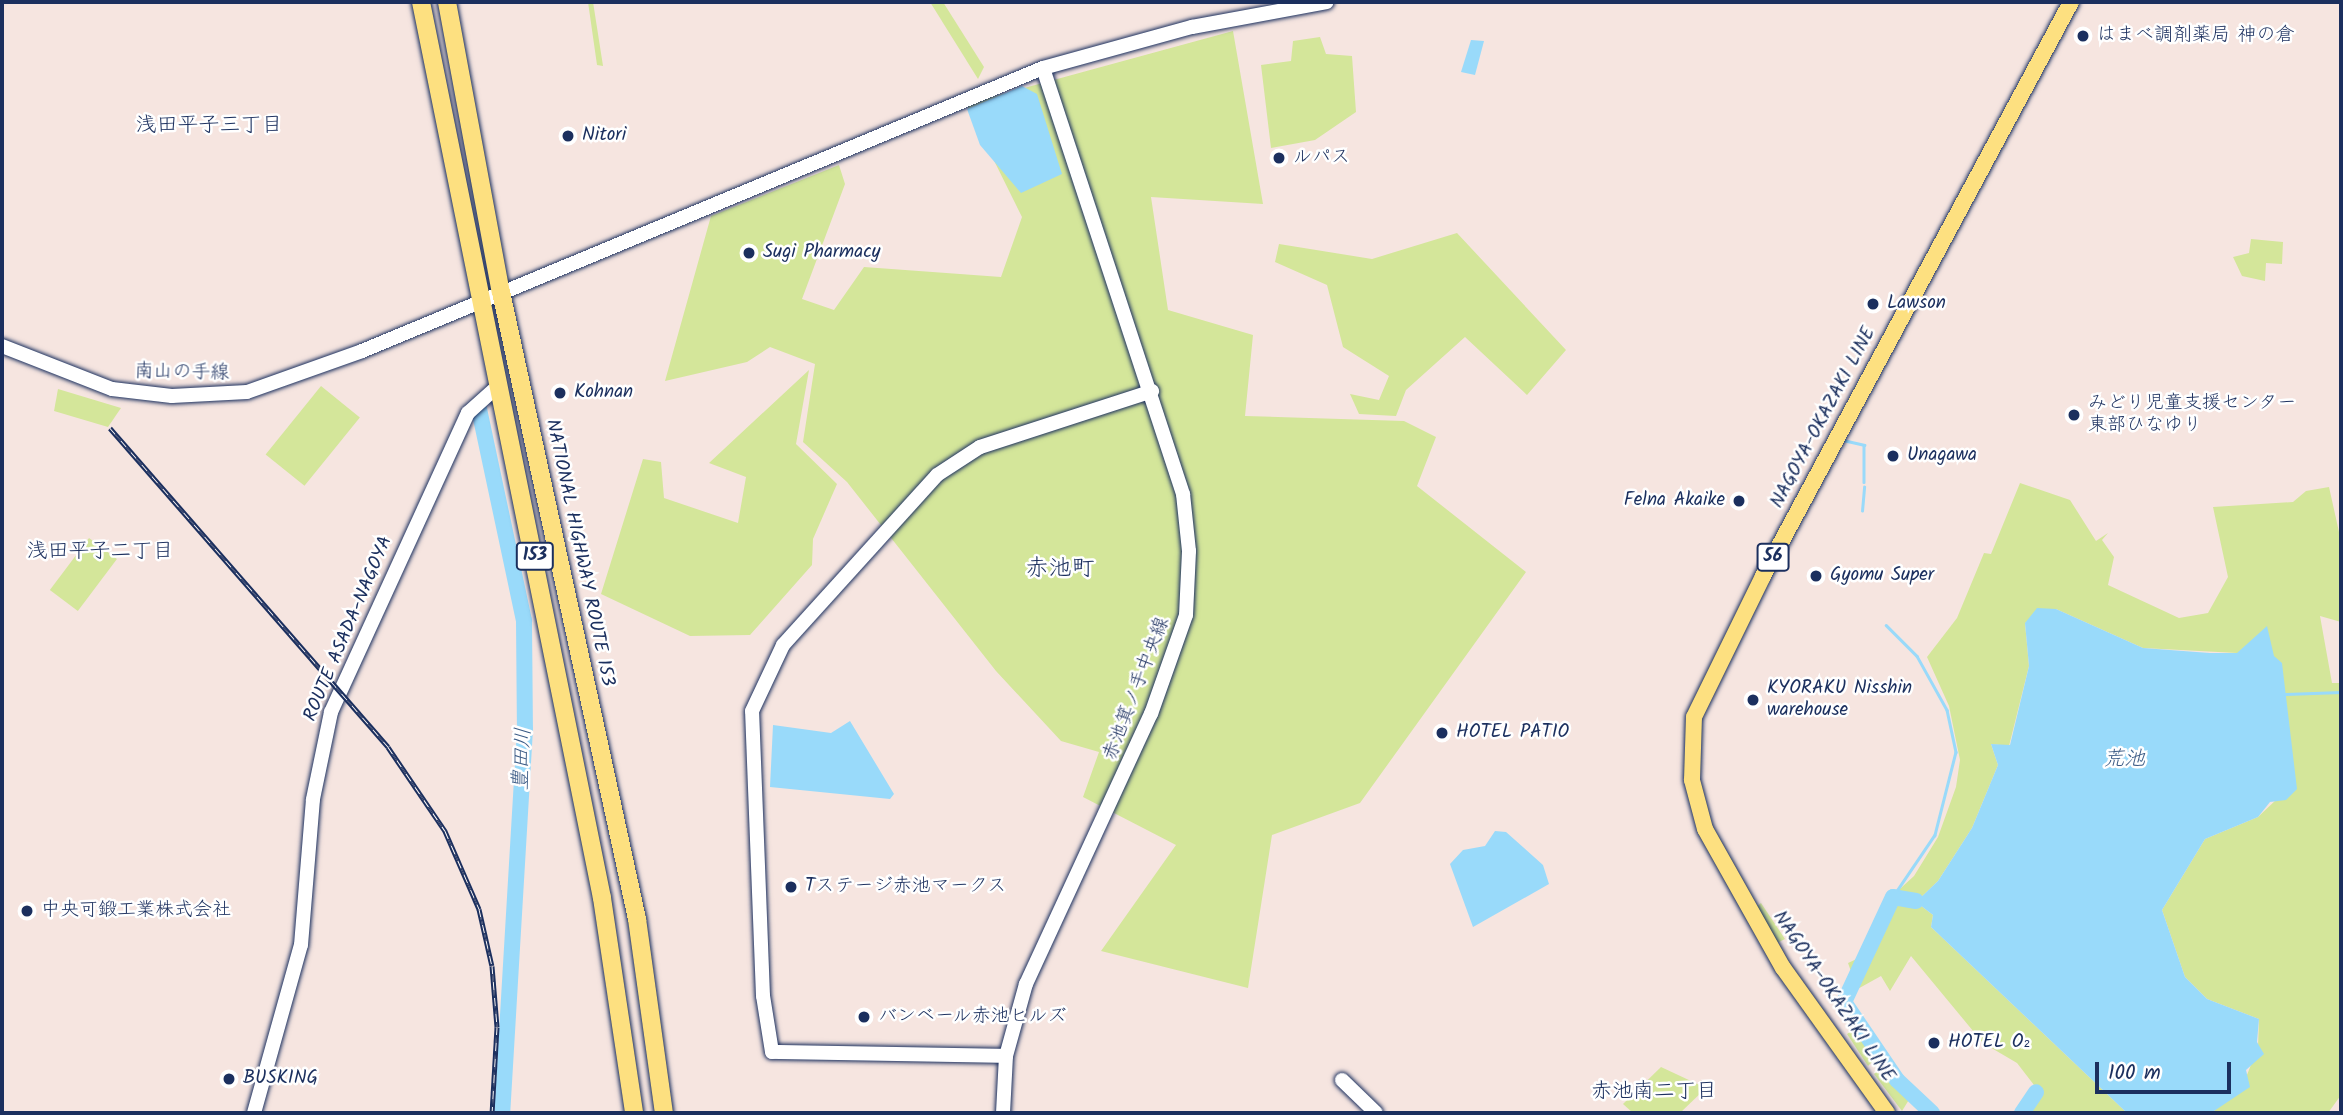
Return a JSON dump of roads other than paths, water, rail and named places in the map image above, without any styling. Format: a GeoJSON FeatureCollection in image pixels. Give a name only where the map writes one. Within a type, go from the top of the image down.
{"type":"FeatureCollection","features":[{"type":"Feature","properties":{"kind":"highway","name":"153"},"geometry":{"type":"LineString","coordinates":[[421,2],[617,978],[634,1113]]}},
{"type":"Feature","properties":{"kind":"highway","name":"NATIONAL HIGHWAY ROUTE 153"},"geometry":{"type":"LineString","coordinates":[[447,2],[501,292],[637,919],[664,1113]]}},
{"type":"Feature","properties":{"kind":"highway"},"geometry":{"type":"LineString","coordinates":[[557,672],[582,667]]}},
{"type":"Feature","properties":{"kind":"main road","name":"NAGOYA-OKAZAKI LINE"},"geometry":{"type":"LineString","coordinates":[[1887,1113],[1783,968],[1705,830],[1692,780],[1694,717],[1748,603],[2071,2]]}},
{"type":"Feature","properties":{"kind":"street","name":"南山の手線"},"geometry":{"type":"LineString","coordinates":[[2,346],[112,389],[212,396],[278,384],[480,303],[1043,68],[1192,27],[1326,2]]}},
{"type":"Feature","properties":{"kind":"street","name":"赤池箕ノ手中央線"},"geometry":{"type":"LineString","coordinates":[[1003,1113],[1006,1056],[1026,984],[1143,735],[1186,615],[1186,512],[1152,391],[1043,68]]}},
{"type":"Feature","properties":{"kind":"street","name":"ROUTE ASADA-NAGOYA"},"geometry":{"type":"LineString","coordinates":[[254,1113],[301,945],[313,799],[331,712],[468,413],[497,387]]}},
{"type":"Feature","properties":{"kind":"street"},"geometry":{"type":"LineString","coordinates":[[1006,1056],[772,1052],[763,996],[752,711],[776,653],[937,475],[980,447],[1152,391]]}},
{"type":"Feature","properties":{"kind":"street"},"geometry":{"type":"LineString","coordinates":[[1342,1080],[1376,1113]]}},
{"type":"Feature","properties":{"kind":"water"},"geometry":{"type":"Polygon","coordinates":[[[1471,40],[1484,41],[1475,75],[1461,72],[1471,40]]]}},
{"type":"Feature","properties":{"kind":"water"},"geometry":{"type":"Polygon","coordinates":[[[1022,86],[1037,94],[1062,174],[1021,193],[980,145],[967,109],[1022,86]]]}},
{"type":"Feature","properties":{"kind":"water","name":"荒池"},"geometry":{"type":"Polygon","coordinates":[[[2037,608],[2056,609],[2143,648],[2237,653],[2267,626],[2274,656],[2282,663],[2297,789],[2286,800],[2270,802],[2258,817],[2205,839],[2162,910],[2185,977],[2207,999],[2259,1019],[2257,1042],[2264,1054],[2246,1070],[2250,1087],[2214,1111],[2127,1113],[1931,927],[1933,915],[1916,902],[1938,881],[1972,828],[1998,765],[1991,744],[2010,745],[2029,666],[2025,623],[2037,608]]]}},
{"type":"Feature","properties":{"kind":"water"},"geometry":{"type":"Polygon","coordinates":[[[850,721],[894,794],[890,799],[770,787],[773,725],[831,733],[850,721]]]}},
{"type":"Feature","properties":{"kind":"water"},"geometry":{"type":"Polygon","coordinates":[[[1495,831],[1506,832],[1543,865],[1549,884],[1473,927],[1450,864],[1463,850],[1485,846],[1495,831]]]}},
{"type":"Feature","properties":{"kind":"waterway","name":"豊田川"},"geometry":{"type":"LineString","coordinates":[[479,409],[524,621],[525,729],[502,1113]]}},
{"type":"Feature","properties":{"kind":"waterway"},"geometry":{"type":"LineString","coordinates":[[1843,440],[1864,445],[1864,482]]}},
{"type":"Feature","properties":{"kind":"waterway"},"geometry":{"type":"LineString","coordinates":[[1862,511],[1864,487]]}},
{"type":"Feature","properties":{"kind":"waterway"},"geometry":{"type":"LineString","coordinates":[[1886,625],[1917,656],[1947,710],[1956,752],[1935,835],[1893,897]]}},
{"type":"Feature","properties":{"kind":"waterway"},"geometry":{"type":"LineString","coordinates":[[2285,694],[2341,692]]}},
{"type":"Feature","properties":{"kind":"waterway"},"geometry":{"type":"LineString","coordinates":[[1916,901],[1893,897],[1844,1002],[1897,1080],[1932,1113]]}},
{"type":"Feature","properties":{"kind":"waterway"},"geometry":{"type":"LineString","coordinates":[[2022,1113],[2036,1092]]}},
{"type":"Feature","properties":{"kind":"railway"},"geometry":{"type":"LineString","coordinates":[[110,428],[388,747],[445,831],[479,909],[492,966],[497,1027],[492,1113]]}},
{"type":"Feature","properties":{"kind":"place","name":"はまべ調剤薬局 神の倉"},"geometry":{"type":"Point","coordinates":[2083,36]}},
{"type":"Feature","properties":{"kind":"place","name":"Nitori"},"geometry":{"type":"Point","coordinates":[568,136]}},
{"type":"Feature","properties":{"kind":"place","name":"ルパス"},"geometry":{"type":"Point","coordinates":[1279,158]}},
{"type":"Feature","properties":{"kind":"place","name":"Sugi Pharmacy"},"geometry":{"type":"Point","coordinates":[749,253]}},
{"type":"Feature","properties":{"kind":"place","name":"Lawson"},"geometry":{"type":"Point","coordinates":[1873,304]}},
{"type":"Feature","properties":{"kind":"place","name":"Kohnan"},"geometry":{"type":"Point","coordinates":[560,393]}},
{"type":"Feature","properties":{"kind":"place","name":"みどり児童支援センター 東部ひなゆり"},"geometry":{"type":"Point","coordinates":[2074,415]}},
{"type":"Feature","properties":{"kind":"place","name":"Unagawa"},"geometry":{"type":"Point","coordinates":[1893,456]}},
{"type":"Feature","properties":{"kind":"place","name":"Felna Akaike"},"geometry":{"type":"Point","coordinates":[1739,501]}},
{"type":"Feature","properties":{"kind":"place","name":"Gyomu Super"},"geometry":{"type":"Point","coordinates":[1816,576]}},
{"type":"Feature","properties":{"kind":"place","name":"KYORAKU Nisshin warehouse"},"geometry":{"type":"Point","coordinates":[1753,700]}},
{"type":"Feature","properties":{"kind":"place","name":"HOTEL PATIO"},"geometry":{"type":"Point","coordinates":[1442,733]}},
{"type":"Feature","properties":{"kind":"place","name":"Tステージ赤池マークス"},"geometry":{"type":"Point","coordinates":[791,887]}},
{"type":"Feature","properties":{"kind":"place","name":"中央可鍛工業株式会社"},"geometry":{"type":"Point","coordinates":[27,911]}},
{"type":"Feature","properties":{"kind":"place","name":"バンベール赤池ヒルズ"},"geometry":{"type":"Point","coordinates":[864,1017]}},
{"type":"Feature","properties":{"kind":"place","name":"HOTEL O₂"},"geometry":{"type":"Point","coordinates":[1934,1043]}},
{"type":"Feature","properties":{"kind":"place","name":"BUSKING"},"geometry":{"type":"Point","coordinates":[229,1079]}},
{"type":"Feature","properties":{"kind":"district","name":"浅田平子三丁目"},"geometry":{"type":"Point","coordinates":[209,126]}},
{"type":"Feature","properties":{"kind":"district","name":"浅田平子二丁目"},"geometry":{"type":"Point","coordinates":[100,552]}},
{"type":"Feature","properties":{"kind":"district","name":"赤池町"},"geometry":{"type":"Point","coordinates":[1060,569]}},
{"type":"Feature","properties":{"kind":"district","name":"赤池南二丁目"},"geometry":{"type":"Point","coordinates":[1654,1092]}}]}
